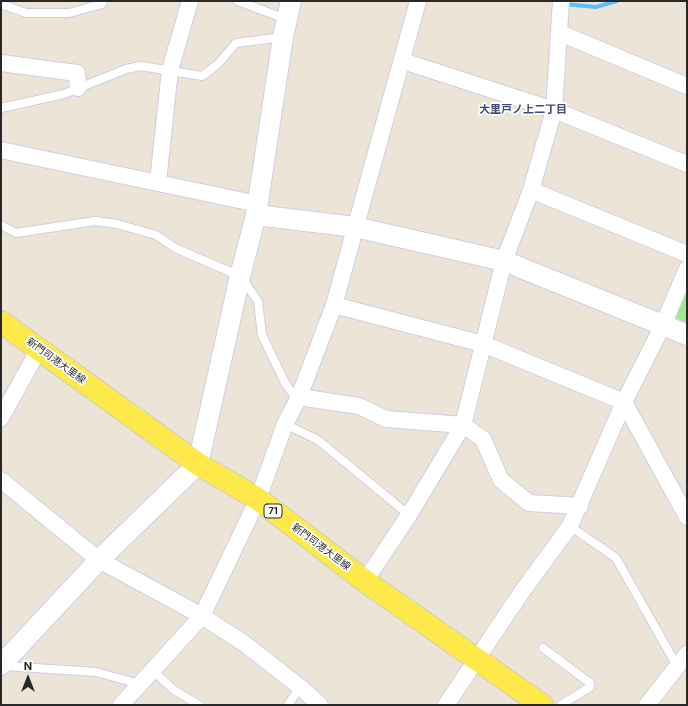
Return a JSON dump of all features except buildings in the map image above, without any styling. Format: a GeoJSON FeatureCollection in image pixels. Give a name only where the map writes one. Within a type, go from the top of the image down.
{"type":"FeatureCollection","features":[{"type":"Feature","properties":{"kind":"main road","name":"新門司港大里線"},"geometry":{"type":"LineString","coordinates":[[1,322],[198,464],[258,499],[365,581],[542,705]]}},
{"type":"Feature","properties":{"kind":"street"},"geometry":{"type":"LineString","coordinates":[[158,182],[170,70],[190,1]]}},
{"type":"Feature","properties":{"kind":"street"},"geometry":{"type":"LineString","coordinates":[[121,705],[202,616],[258,499],[285,424],[299,397],[334,305],[403,61],[418,1]]}},
{"type":"Feature","properties":{"kind":"street"},"geometry":{"type":"LineString","coordinates":[[365,581],[409,515],[463,425],[504,261],[531,190],[554,110],[561,1]]}},
{"type":"Feature","properties":{"kind":"street"},"geometry":{"type":"LineString","coordinates":[[1,665],[99,560],[198,464],[240,276],[257,210],[287,19]]}},
{"type":"Feature","properties":{"kind":"street"},"geometry":{"type":"LineString","coordinates":[[560,33],[687,86]]}},
{"type":"Feature","properties":{"kind":"street"},"geometry":{"type":"LineString","coordinates":[[403,61],[554,110],[687,164]]}},
{"type":"Feature","properties":{"kind":"street"},"geometry":{"type":"LineString","coordinates":[[1,63],[77,73],[78,88]]}},
{"type":"Feature","properties":{"kind":"street"},"geometry":{"type":"LineString","coordinates":[[1,150],[158,182],[257,210],[355,227],[504,261],[687,335]]}},
{"type":"Feature","properties":{"kind":"street"},"geometry":{"type":"LineString","coordinates":[[531,190],[687,254]]}},
{"type":"Feature","properties":{"kind":"street"},"geometry":{"type":"LineString","coordinates":[[446,705],[521,593],[570,526],[624,402],[663,325],[687,269]]}},
{"type":"Feature","properties":{"kind":"street"},"geometry":{"type":"LineString","coordinates":[[334,305],[483,344],[624,402],[687,516]]}},
{"type":"Feature","properties":{"kind":"street"},"geometry":{"type":"LineString","coordinates":[[1,418],[40,349]]}},
{"type":"Feature","properties":{"kind":"street"},"geometry":{"type":"LineString","coordinates":[[299,397],[359,406],[386,419],[463,425],[483,439],[501,480],[529,503],[580,506]]}},
{"type":"Feature","properties":{"kind":"street"},"geometry":{"type":"LineString","coordinates":[[1,480],[99,560],[202,616],[245,644],[300,686],[320,705]]}},
{"type":"Feature","properties":{"kind":"street"},"geometry":{"type":"LineString","coordinates":[[647,705],[687,654]]}},
{"type":"Feature","properties":{"kind":"lane"},"geometry":{"type":"LineString","coordinates":[[1,4],[26,13],[69,13],[102,4],[103,1]]}},
{"type":"Feature","properties":{"kind":"lane"},"geometry":{"type":"LineString","coordinates":[[238,1],[287,19]]}},
{"type":"Feature","properties":{"kind":"lane"},"geometry":{"type":"LineString","coordinates":[[1,108],[64,94],[141,66],[202,76],[218,64],[236,43],[287,19]]}},
{"type":"Feature","properties":{"kind":"lane"},"geometry":{"type":"LineString","coordinates":[[1,225],[16,233],[95,221],[117,224],[156,235],[175,248],[240,276],[258,301],[262,335],[285,383],[293,394],[299,397]]}},
{"type":"Feature","properties":{"kind":"lane"},"geometry":{"type":"LineString","coordinates":[[285,424],[318,440],[409,515]]}},
{"type":"Feature","properties":{"kind":"lane"},"geometry":{"type":"LineString","coordinates":[[570,526],[616,558],[677,666]]}},
{"type":"Feature","properties":{"kind":"lane"},"geometry":{"type":"LineString","coordinates":[[543,648],[590,683],[590,687],[561,705]]}},
{"type":"Feature","properties":{"kind":"lane"},"geometry":{"type":"LineString","coordinates":[[1,665],[96,672],[140,684]]}},
{"type":"Feature","properties":{"kind":"lane"},"geometry":{"type":"LineString","coordinates":[[152,670],[174,690],[199,705]]}},
{"type":"Feature","properties":{"kind":"lane"},"geometry":{"type":"LineString","coordinates":[[288,705],[300,686]]}},
{"type":"Feature","properties":{"kind":"green space"},"geometry":{"type":"Polygon","coordinates":[[[687,283],[687,323],[674,317],[687,283]]]}},
{"type":"Feature","properties":{"kind":"waterway"},"geometry":{"type":"LineString","coordinates":[[564,4],[596,7],[617,1]]}},
{"type":"Feature","properties":{"kind":"district","name":"大里戸ノ上二丁目"},"geometry":{"type":"Point","coordinates":[523,110]}}]}
